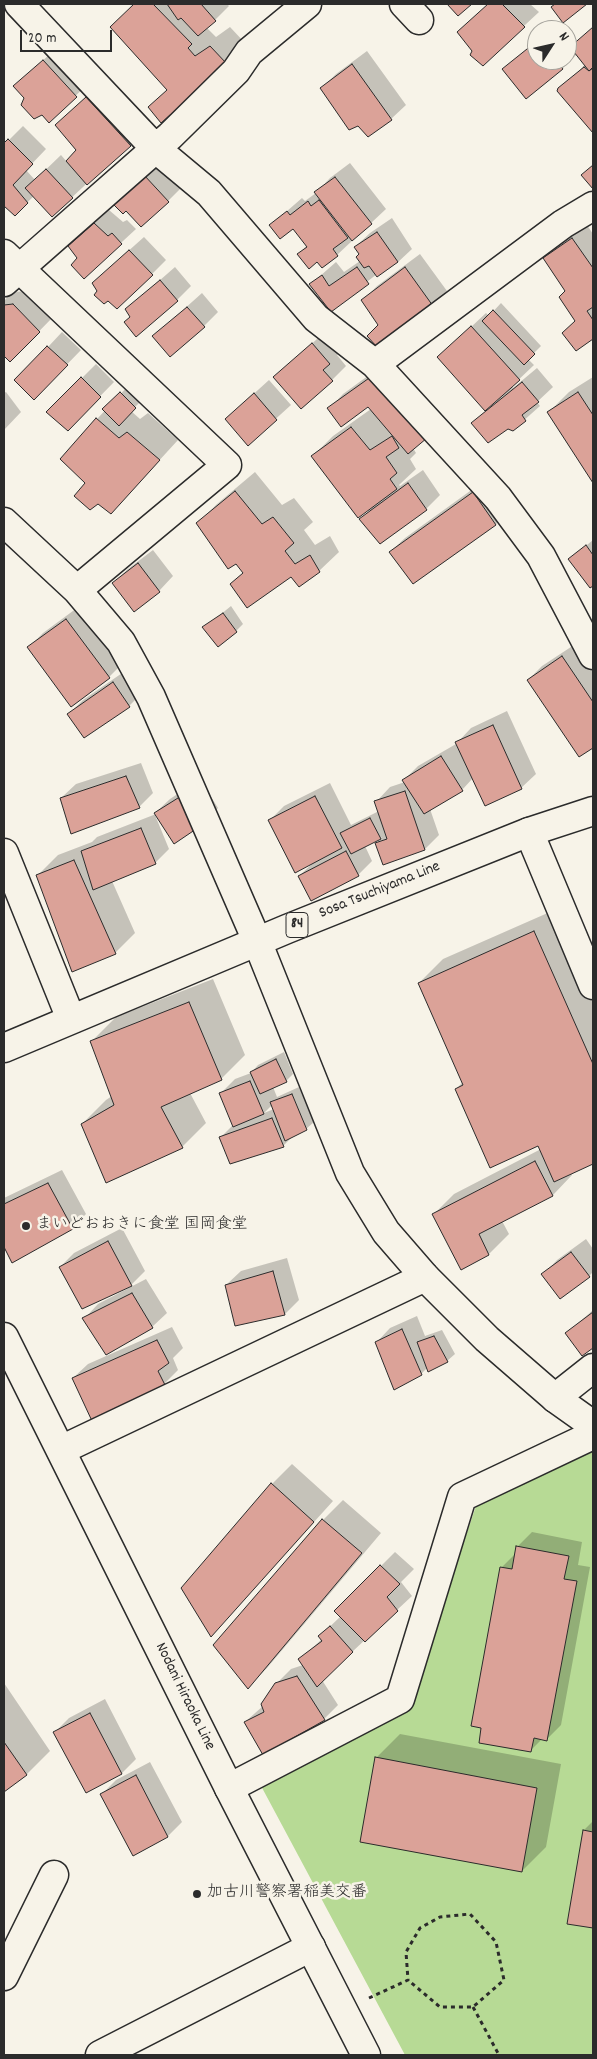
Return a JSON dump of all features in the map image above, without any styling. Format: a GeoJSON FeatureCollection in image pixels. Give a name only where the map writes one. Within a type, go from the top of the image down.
{"type":"FeatureCollection","features":[{"type":"Feature","properties":{"kind":"street"},"geometry":{"type":"LineString","coordinates":[[18,4],[155,148],[209,193],[316,318],[374,364],[503,505],[541,556],[593,655]]}},
{"type":"Feature","properties":{"kind":"street"},"geometry":{"type":"LineString","coordinates":[[77,590],[227,465],[9,268],[170,136],[236,71],[249,52],[307,4]]}},
{"type":"Feature","properties":{"kind":"street"},"geometry":{"type":"LineString","coordinates":[[374,364],[563,224],[593,206]]}},
{"type":"Feature","properties":{"kind":"street"},"geometry":{"type":"LineString","coordinates":[[4,522],[77,590],[121,642],[151,697],[257,941],[350,1173],[386,1232],[425,1277],[488,1340],[555,1398],[593,1425]]}},
{"type":"Feature","properties":{"kind":"street","name":"Sosa Tsuchiyama Line"},"geometry":{"type":"LineString","coordinates":[[4,1048],[257,941],[529,832],[593,811]]}},
{"type":"Feature","properties":{"kind":"street"},"geometry":{"type":"LineString","coordinates":[[529,832],[593,984]]}},
{"type":"Feature","properties":{"kind":"street"},"geometry":{"type":"LineString","coordinates":[[4,854],[71,1019]]}},
{"type":"Feature","properties":{"kind":"street"},"geometry":{"type":"LineString","coordinates":[[61,1450],[425,1277]]}},
{"type":"Feature","properties":{"kind":"street","name":"Nodani Hiraoka Line"},"geometry":{"type":"LineString","coordinates":[[4,1337],[229,1788],[366,2055]]}},
{"type":"Feature","properties":{"kind":"street"},"geometry":{"type":"LineString","coordinates":[[555,1398],[593,1368]]}},
{"type":"Feature","properties":{"kind":"street"},"geometry":{"type":"LineString","coordinates":[[229,1788],[400,1699],[462,1497],[593,1435]]}},
{"type":"Feature","properties":{"kind":"street"},"geometry":{"type":"LineString","coordinates":[[4,1976],[54,1875]]}},
{"type":"Feature","properties":{"kind":"street"},"geometry":{"type":"LineString","coordinates":[[100,2055],[311,1947]]}},
{"type":"Feature","properties":{"kind":"path"},"geometry":{"type":"LineString","coordinates":[[470,1914],[496,1942],[504,1980],[473,2007],[440,2007],[408,1980],[406,1952],[420,1928],[440,1917],[470,1914]]}},
{"type":"Feature","properties":{"kind":"path"},"geometry":{"type":"LineString","coordinates":[[343,2010],[408,1980]]}},
{"type":"Feature","properties":{"kind":"path"},"geometry":{"type":"LineString","coordinates":[[473,2007],[499,2055]]}},
{"type":"Feature","properties":{"kind":"green space"},"geometry":{"type":"Polygon","coordinates":[[[590,1437],[593,1440],[593,2055],[405,2055],[260,1784],[406,1711],[476,1506],[590,1437]]]}},
{"type":"Feature","properties":{"kind":"building"},"geometry":{"type":"Polygon","coordinates":[[[134,4],[153,4],[192,44],[188,48],[195,56],[210,46],[227,64],[161,123],[148,107],[167,90],[110,27],[134,4]]]}},
{"type":"Feature","properties":{"kind":"building"},"geometry":{"type":"Polygon","coordinates":[[[167,4],[201,4],[216,21],[198,36],[181,18],[178,20],[167,4]]]}},
{"type":"Feature","properties":{"kind":"building"},"geometry":{"type":"Polygon","coordinates":[[[447,4],[472,4],[458,16],[447,4]]]}},
{"type":"Feature","properties":{"kind":"building"},"geometry":{"type":"Polygon","coordinates":[[[488,4],[502,4],[525,27],[483,66],[470,55],[472,51],[457,32],[488,4]]]}},
{"type":"Feature","properties":{"kind":"building"},"geometry":{"type":"Polygon","coordinates":[[[555,4],[587,4],[567,20],[561,20],[551,7],[555,4]]]}},
{"type":"Feature","properties":{"kind":"building"},"geometry":{"type":"Polygon","coordinates":[[[593,27],[593,67],[589,71],[577,56],[577,41],[593,27]]]}},
{"type":"Feature","properties":{"kind":"building"},"geometry":{"type":"Polygon","coordinates":[[[527,49],[527,70],[562,70],[526,99],[502,69],[527,49]]]}},
{"type":"Feature","properties":{"kind":"building"},"geometry":{"type":"Polygon","coordinates":[[[43,60],[77,97],[49,123],[42,115],[34,119],[21,105],[24,98],[13,86],[43,60]]]}},
{"type":"Feature","properties":{"kind":"building"},"geometry":{"type":"Polygon","coordinates":[[[352,64],[392,120],[368,137],[358,126],[349,130],[320,88],[352,64]]]}},
{"type":"Feature","properties":{"kind":"building"},"geometry":{"type":"Polygon","coordinates":[[[584,67],[589,71],[593,68],[593,133],[557,91],[558,88],[584,67]]]}},
{"type":"Feature","properties":{"kind":"building"},"geometry":{"type":"Polygon","coordinates":[[[86,97],[131,146],[87,185],[66,161],[76,150],[55,125],[86,97]]]}},
{"type":"Feature","properties":{"kind":"building"},"geometry":{"type":"Polygon","coordinates":[[[8,139],[33,164],[13,185],[28,203],[15,216],[4,206],[4,143],[8,139]]]}},
{"type":"Feature","properties":{"kind":"building"},"geometry":{"type":"Polygon","coordinates":[[[593,165],[593,189],[581,175],[593,165]]]}},
{"type":"Feature","properties":{"kind":"building"},"geometry":{"type":"Polygon","coordinates":[[[46,169],[73,198],[52,217],[25,188],[46,169]]]}},
{"type":"Feature","properties":{"kind":"building"},"geometry":{"type":"Polygon","coordinates":[[[144,175],[169,202],[141,227],[126,211],[123,214],[113,204],[144,175]]]}},
{"type":"Feature","properties":{"kind":"building"},"geometry":{"type":"Polygon","coordinates":[[[335,177],[372,224],[352,241],[314,192],[335,177]]]}},
{"type":"Feature","properties":{"kind":"building"},"geometry":{"type":"Polygon","coordinates":[[[319,200],[348,238],[333,249],[338,256],[322,268],[317,262],[309,269],[297,254],[307,247],[293,229],[280,239],[269,225],[287,211],[290,215],[308,201],[311,206],[319,200]]]}},
{"type":"Feature","properties":{"kind":"building"},"geometry":{"type":"Polygon","coordinates":[[[94,223],[108,236],[112,233],[122,244],[84,279],[71,265],[77,258],[68,246],[94,223]]]}},
{"type":"Feature","properties":{"kind":"building"},"geometry":{"type":"Polygon","coordinates":[[[377,232],[398,262],[377,277],[369,266],[364,268],[356,257],[359,254],[354,247],[377,232]]]}},
{"type":"Feature","properties":{"kind":"building"},"geometry":{"type":"Polygon","coordinates":[[[572,238],[593,268],[593,307],[587,311],[593,320],[593,339],[576,351],[562,333],[575,321],[559,297],[565,291],[543,258],[572,238]]]}},
{"type":"Feature","properties":{"kind":"building"},"geometry":{"type":"Polygon","coordinates":[[[129,250],[153,275],[117,309],[108,301],[104,304],[94,295],[97,291],[92,283],[129,250]]]}},
{"type":"Feature","properties":{"kind":"building"},"geometry":{"type":"Polygon","coordinates":[[[357,267],[369,284],[331,312],[309,284],[322,275],[329,286],[357,267]]]}},
{"type":"Feature","properties":{"kind":"building"},"geometry":{"type":"Polygon","coordinates":[[[405,267],[433,306],[377,347],[367,336],[378,325],[361,300],[405,267]]]}},
{"type":"Feature","properties":{"kind":"building"},"geometry":{"type":"Polygon","coordinates":[[[160,280],[178,301],[136,337],[124,322],[130,317],[125,309],[160,280]]]}},
{"type":"Feature","properties":{"kind":"building"},"geometry":{"type":"Polygon","coordinates":[[[13,304],[40,332],[10,362],[4,356],[4,305],[13,304]]]}},
{"type":"Feature","properties":{"kind":"building"},"geometry":{"type":"Polygon","coordinates":[[[187,307],[205,327],[170,357],[152,336],[187,307]]]}},
{"type":"Feature","properties":{"kind":"building"},"geometry":{"type":"Polygon","coordinates":[[[493,310],[535,354],[524,365],[482,321],[493,310]]]}},
{"type":"Feature","properties":{"kind":"building"},"geometry":{"type":"Polygon","coordinates":[[[471,326],[520,380],[485,411],[437,357],[471,326]]]}},
{"type":"Feature","properties":{"kind":"building"},"geometry":{"type":"Polygon","coordinates":[[[312,343],[330,364],[323,370],[333,381],[301,409],[273,377],[312,343]]]}},
{"type":"Feature","properties":{"kind":"building"},"geometry":{"type":"Polygon","coordinates":[[[47,346],[68,365],[34,400],[14,380],[47,346]]]}},
{"type":"Feature","properties":{"kind":"building"},"geometry":{"type":"Polygon","coordinates":[[[372,376],[427,438],[408,454],[368,407],[341,427],[327,408],[372,376]]]}},
{"type":"Feature","properties":{"kind":"building"},"geometry":{"type":"Polygon","coordinates":[[[81,377],[101,397],[68,431],[46,412],[81,377]]]}},
{"type":"Feature","properties":{"kind":"building"},"geometry":{"type":"Polygon","coordinates":[[[522,382],[539,402],[522,415],[526,421],[513,431],[508,429],[488,443],[471,423],[522,382]]]}},
{"type":"Feature","properties":{"kind":"building"},"geometry":{"type":"Polygon","coordinates":[[[120,392],[136,408],[119,426],[102,409],[120,392]]]}},
{"type":"Feature","properties":{"kind":"building"},"geometry":{"type":"Polygon","coordinates":[[[578,392],[593,415],[593,483],[547,412],[578,392]]]}},
{"type":"Feature","properties":{"kind":"building"},"geometry":{"type":"Polygon","coordinates":[[[254,393],[277,420],[248,446],[225,419],[254,393]]]}},
{"type":"Feature","properties":{"kind":"building"},"geometry":{"type":"Polygon","coordinates":[[[96,418],[119,438],[127,432],[160,460],[111,514],[98,504],[90,510],[74,496],[85,483],[60,459],[96,418]]]}},
{"type":"Feature","properties":{"kind":"building"},"geometry":{"type":"Polygon","coordinates":[[[351,427],[370,450],[392,436],[399,448],[386,457],[397,473],[390,479],[397,489],[358,518],[311,456],[351,427]]]}},
{"type":"Feature","properties":{"kind":"building"},"geometry":{"type":"Polygon","coordinates":[[[408,483],[427,510],[380,544],[359,519],[408,483]]]}},
{"type":"Feature","properties":{"kind":"building"},"geometry":{"type":"Polygon","coordinates":[[[235,491],[262,524],[273,517],[294,543],[285,551],[295,564],[310,555],[320,572],[299,587],[291,577],[247,608],[230,584],[243,573],[236,564],[228,569],[196,523],[235,491]]]}},
{"type":"Feature","properties":{"kind":"building"},"geometry":{"type":"Polygon","coordinates":[[[473,492],[496,525],[413,584],[389,552],[473,492]]]}},
{"type":"Feature","properties":{"kind":"building"},"geometry":{"type":"Polygon","coordinates":[[[586,545],[593,555],[593,586],[590,588],[568,559],[586,545]]]}},
{"type":"Feature","properties":{"kind":"building"},"geometry":{"type":"Polygon","coordinates":[[[138,563],[160,592],[134,612],[112,583],[138,563]]]}},
{"type":"Feature","properties":{"kind":"building"},"geometry":{"type":"Polygon","coordinates":[[[223,613],[237,632],[218,647],[202,627],[223,613]]]}},
{"type":"Feature","properties":{"kind":"building"},"geometry":{"type":"Polygon","coordinates":[[[66,619],[110,678],[71,707],[27,647],[66,619]]]}},
{"type":"Feature","properties":{"kind":"building"},"geometry":{"type":"Polygon","coordinates":[[[562,656],[593,702],[593,748],[579,757],[527,680],[562,656]]]}},
{"type":"Feature","properties":{"kind":"building"},"geometry":{"type":"Polygon","coordinates":[[[113,682],[130,707],[84,738],[67,714],[113,682]]]}},
{"type":"Feature","properties":{"kind":"building"},"geometry":{"type":"Polygon","coordinates":[[[493,725],[522,789],[485,806],[455,742],[493,725]]]}},
{"type":"Feature","properties":{"kind":"building"},"geometry":{"type":"Polygon","coordinates":[[[441,756],[463,791],[424,814],[402,780],[441,756]]]}},
{"type":"Feature","properties":{"kind":"building"},"geometry":{"type":"Polygon","coordinates":[[[126,776],[140,808],[71,834],[60,798],[126,776]]]}},
{"type":"Feature","properties":{"kind":"building"},"geometry":{"type":"Polygon","coordinates":[[[405,791],[425,850],[383,865],[375,843],[387,839],[374,801],[405,791]]]}},
{"type":"Feature","properties":{"kind":"building"},"geometry":{"type":"Polygon","coordinates":[[[186,793],[205,823],[174,844],[154,813],[186,793]]]}},
{"type":"Feature","properties":{"kind":"building"},"geometry":{"type":"Polygon","coordinates":[[[315,796],[342,848],[295,873],[268,820],[315,796]]]}},
{"type":"Feature","properties":{"kind":"building"},"geometry":{"type":"Polygon","coordinates":[[[370,818],[381,839],[351,854],[340,833],[370,818]]]}},
{"type":"Feature","properties":{"kind":"building"},"geometry":{"type":"Polygon","coordinates":[[[141,828],[156,864],[93,890],[81,851],[141,828]]]}},
{"type":"Feature","properties":{"kind":"building"},"geometry":{"type":"Polygon","coordinates":[[[346,851],[359,876],[311,901],[298,876],[346,851]]]}},
{"type":"Feature","properties":{"kind":"building"},"geometry":{"type":"Polygon","coordinates":[[[74,860],[116,954],[72,972],[36,875],[74,860]]]}},
{"type":"Feature","properties":{"kind":"building"},"geometry":{"type":"Polygon","coordinates":[[[534,931],[593,1064],[593,1164],[554,1182],[538,1146],[490,1168],[455,1089],[463,1085],[418,983],[534,931]]]}},
{"type":"Feature","properties":{"kind":"building"},"geometry":{"type":"Polygon","coordinates":[[[189,1002],[222,1080],[161,1107],[183,1148],[106,1183],[81,1124],[114,1105],[90,1041],[189,1002]]]}},
{"type":"Feature","properties":{"kind":"building"},"geometry":{"type":"Polygon","coordinates":[[[276,1059],[287,1082],[260,1094],[250,1072],[276,1059]]]}},
{"type":"Feature","properties":{"kind":"building"},"geometry":{"type":"Polygon","coordinates":[[[250,1081],[264,1114],[233,1127],[219,1093],[250,1081]]]}},
{"type":"Feature","properties":{"kind":"building"},"geometry":{"type":"Polygon","coordinates":[[[292,1094],[307,1130],[285,1141],[270,1102],[292,1094]]]}},
{"type":"Feature","properties":{"kind":"building"},"geometry":{"type":"Polygon","coordinates":[[[272,1118],[284,1147],[230,1164],[219,1137],[272,1118]]]}},
{"type":"Feature","properties":{"kind":"building"},"geometry":{"type":"Polygon","coordinates":[[[535,1161],[553,1196],[479,1234],[489,1255],[461,1270],[432,1214],[535,1161]]]}},
{"type":"Feature","properties":{"kind":"building"},"geometry":{"type":"Polygon","coordinates":[[[48,1183],[73,1229],[12,1263],[4,1247],[4,1204],[48,1183]]]}},
{"type":"Feature","properties":{"kind":"building"},"geometry":{"type":"Polygon","coordinates":[[[108,1241],[132,1286],[82,1309],[59,1267],[108,1241]]]}},
{"type":"Feature","properties":{"kind":"building"},"geometry":{"type":"Polygon","coordinates":[[[571,1252],[590,1277],[560,1299],[541,1274],[571,1252]]]}},
{"type":"Feature","properties":{"kind":"building"},"geometry":{"type":"Polygon","coordinates":[[[273,1271],[285,1315],[235,1326],[225,1285],[273,1271]]]}},
{"type":"Feature","properties":{"kind":"building"},"geometry":{"type":"Polygon","coordinates":[[[132,1293],[153,1328],[106,1355],[82,1318],[132,1293]]]}},
{"type":"Feature","properties":{"kind":"building"},"geometry":{"type":"Polygon","coordinates":[[[593,1312],[593,1348],[582,1356],[565,1333],[593,1312]]]}},
{"type":"Feature","properties":{"kind":"building"},"geometry":{"type":"Polygon","coordinates":[[[402,1329],[422,1375],[394,1390],[375,1342],[402,1329]]]}},
{"type":"Feature","properties":{"kind":"building"},"geometry":{"type":"Polygon","coordinates":[[[434,1336],[448,1362],[428,1372],[417,1342],[434,1336]]]}},
{"type":"Feature","properties":{"kind":"building"},"geometry":{"type":"Polygon","coordinates":[[[157,1340],[169,1363],[158,1371],[165,1385],[92,1421],[72,1378],[157,1340]]]}},
{"type":"Feature","properties":{"kind":"building"},"geometry":{"type":"Polygon","coordinates":[[[271,1483],[314,1522],[211,1637],[181,1588],[271,1483]]]}},
{"type":"Feature","properties":{"kind":"building"},"geometry":{"type":"Polygon","coordinates":[[[322,1519],[362,1553],[248,1689],[213,1645],[322,1519]]]}},
{"type":"Feature","properties":{"kind":"building"},"geometry":{"type":"Polygon","coordinates":[[[516,1546],[569,1556],[564,1579],[577,1581],[547,1741],[534,1738],[531,1752],[479,1743],[481,1728],[471,1726],[500,1567],[512,1569],[516,1546]]]}},
{"type":"Feature","properties":{"kind":"building"},"geometry":{"type":"Polygon","coordinates":[[[380,1565],[400,1584],[387,1597],[398,1611],[365,1642],[334,1611],[380,1565]]]}},
{"type":"Feature","properties":{"kind":"building"},"geometry":{"type":"Polygon","coordinates":[[[330,1626],[353,1652],[317,1687],[298,1659],[322,1641],[318,1636],[330,1626]]]}},
{"type":"Feature","properties":{"kind":"building"},"geometry":{"type":"Polygon","coordinates":[[[297,1676],[325,1720],[263,1755],[244,1722],[264,1712],[261,1704],[275,1683],[297,1676]]]}},
{"type":"Feature","properties":{"kind":"building"},"geometry":{"type":"Polygon","coordinates":[[[90,1713],[122,1774],[86,1793],[53,1732],[90,1713]]]}},
{"type":"Feature","properties":{"kind":"building"},"geometry":{"type":"Polygon","coordinates":[[[4,1742],[27,1775],[4,1792],[4,1742]]]}},
{"type":"Feature","properties":{"kind":"building"},"geometry":{"type":"Polygon","coordinates":[[[375,1757],[537,1788],[522,1872],[360,1842],[375,1757]]]}},
{"type":"Feature","properties":{"kind":"building"},"geometry":{"type":"Polygon","coordinates":[[[136,1775],[168,1837],[133,1856],[100,1794],[136,1775]]]}},
{"type":"Feature","properties":{"kind":"building"},"geometry":{"type":"Polygon","coordinates":[[[583,1830],[593,1832],[593,1928],[567,1924],[583,1830]]]}},
{"type":"Feature","properties":{"kind":"place","name":"まいどおおきに食堂 国岡食堂"},"geometry":{"type":"Point","coordinates":[26,1226]}},
{"type":"Feature","properties":{"kind":"place","name":"加古川警察署稲美交番"},"geometry":{"type":"Point","coordinates":[197,1894]}}]}
